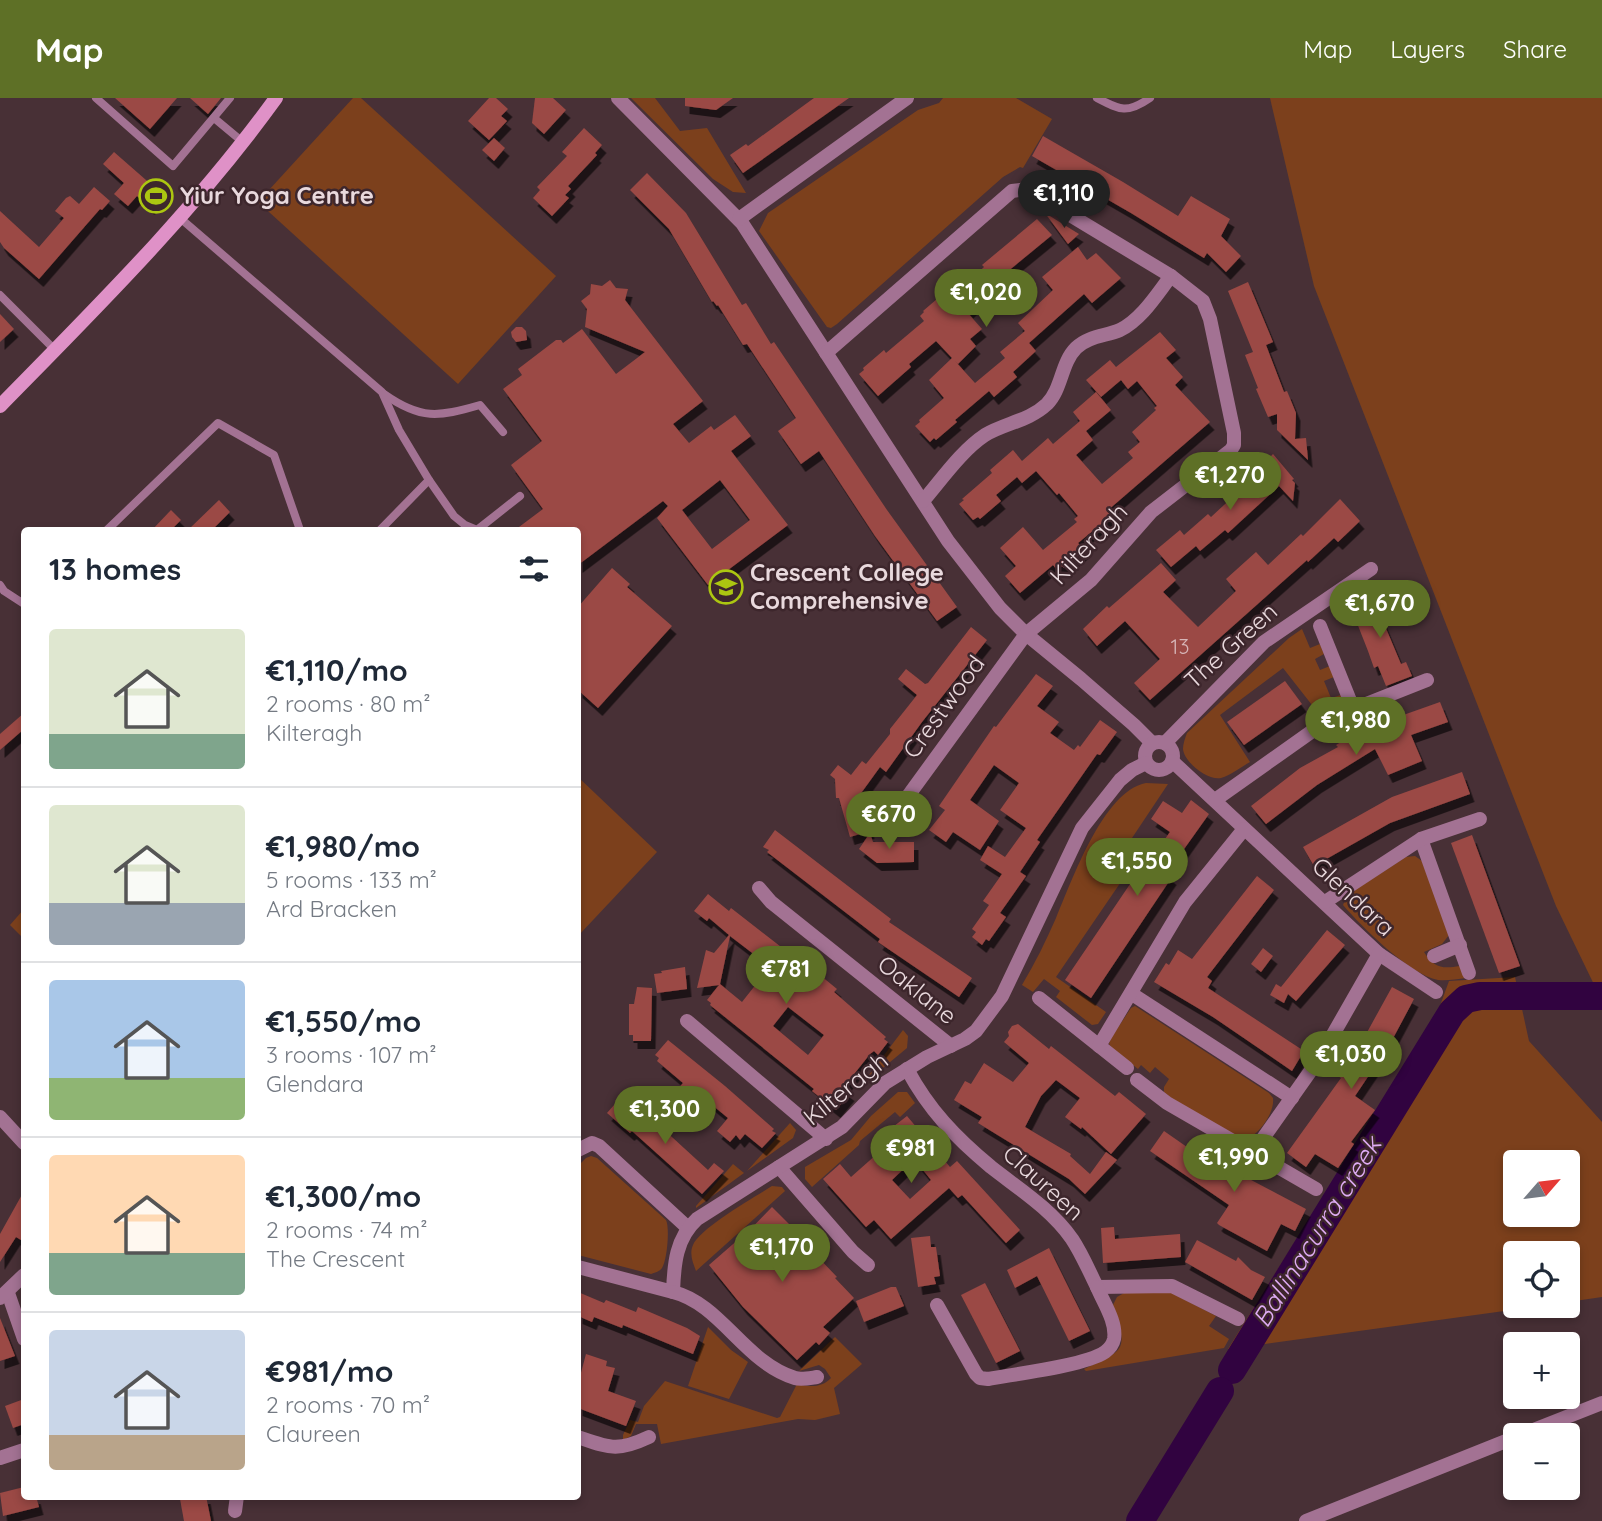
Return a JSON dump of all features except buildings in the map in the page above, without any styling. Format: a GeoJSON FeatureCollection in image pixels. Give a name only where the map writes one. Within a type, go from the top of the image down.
{"type":"FeatureCollection","features":[{"type":"Feature","properties":{"kind":"main road"},"geometry":{"type":"LineString","coordinates":[[0,406],[180,218],[244,143],[276,98]]}},
{"type":"Feature","properties":{"kind":"street"},"geometry":{"type":"LineString","coordinates":[[618,98],[739,219],[948,541],[980,583],[1026,634],[1158,743],[1171,748],[1172,761],[1166,768],[1157,770],[1146,762],[1146,749],[1158,743]]}},
{"type":"Feature","properties":{"kind":"street"},"geometry":{"type":"LineString","coordinates":[[739,219],[907,98]]}},
{"type":"Feature","properties":{"kind":"street","name":"Kilteragh"},"geometry":{"type":"LineString","coordinates":[[826,353],[1012,191],[1019,189],[1034,193],[1171,276],[1199,296],[1206,306],[1234,433],[1234,445],[1223,458],[1152,512],[1094,578],[1026,634]]}},
{"type":"Feature","properties":{"kind":"street"},"geometry":{"type":"LineString","coordinates":[[923,501],[979,440],[997,429],[1022,420],[1046,404],[1076,348],[1086,341],[1119,330],[1132,322],[1171,276]]}},
{"type":"Feature","properties":{"kind":"street","name":"The Green"},"geometry":{"type":"LineString","coordinates":[[1158,743],[1264,642],[1371,569]]}},
{"type":"Feature","properties":{"kind":"street"},"geometry":{"type":"LineString","coordinates":[[1320,626],[1353,708]]}},
{"type":"Feature","properties":{"kind":"street","name":"Crestwood"},"geometry":{"type":"LineString","coordinates":[[900,807],[1026,634]]}},
{"type":"Feature","properties":{"kind":"street"},"geometry":{"type":"LineString","coordinates":[[1215,800],[1312,731],[1353,708],[1427,680]]}},
{"type":"Feature","properties":{"kind":"street","name":"Glendara"},"geometry":{"type":"LineString","coordinates":[[1172,761],[1379,954],[1436,992]]}},
{"type":"Feature","properties":{"kind":"street","name":"Kilteragh"},"geometry":{"type":"LineString","coordinates":[[688,1228],[731,1196],[842,1127],[885,1083],[976,1031],[1002,996],[1083,828],[1120,780],[1146,762]]}},
{"type":"Feature","properties":{"kind":"street"},"geometry":{"type":"LineString","coordinates":[[1325,902],[1421,839],[1480,819]]}},
{"type":"Feature","properties":{"kind":"street"},"geometry":{"type":"LineString","coordinates":[[1099,1046],[1185,902],[1244,829]]}},
{"type":"Feature","properties":{"kind":"street"},"geometry":{"type":"LineString","coordinates":[[1421,839],[1469,972]]}},
{"type":"Feature","properties":{"kind":"street","name":"Oaklane"},"geometry":{"type":"LineString","coordinates":[[759,888],[771,902],[951,1046]]}},
{"type":"Feature","properties":{"kind":"street"},"geometry":{"type":"LineString","coordinates":[[1434,956],[1460,945]]}},
{"type":"Feature","properties":{"kind":"street"},"geometry":{"type":"LineString","coordinates":[[1252,1154],[1319,1059],[1379,954]]}},
{"type":"Feature","properties":{"kind":"street"},"geometry":{"type":"LineString","coordinates":[[1132,994],[1292,1098]]}},
{"type":"Feature","properties":{"kind":"street"},"geometry":{"type":"LineString","coordinates":[[1039,998],[1127,1068]]}},
{"type":"Feature","properties":{"kind":"street"},"geometry":{"type":"LineString","coordinates":[[687,1021],[825,1139]]}},
{"type":"Feature","properties":{"kind":"street","name":"Claureen"},"geometry":{"type":"LineString","coordinates":[[907,1069],[922,1097],[939,1119],[991,1166],[1026,1192],[1072,1239],[1111,1318],[1115,1336],[1112,1345],[1105,1352],[1088,1359],[988,1379],[980,1378],[975,1374],[937,1305]]}},
{"type":"Feature","properties":{"kind":"street"},"geometry":{"type":"LineString","coordinates":[[1138,1080],[1167,1103],[1316,1189]]}},
{"type":"Feature","properties":{"kind":"street"},"geometry":{"type":"LineString","coordinates":[[0,1117],[21,1140]]}},
{"type":"Feature","properties":{"kind":"street"},"geometry":{"type":"LineString","coordinates":[[581,1148],[592,1143],[599,1146],[688,1228],[677,1253],[673,1292]]}},
{"type":"Feature","properties":{"kind":"street"},"geometry":{"type":"LineString","coordinates":[[779,1167],[851,1250],[868,1265]]}},
{"type":"Feature","properties":{"kind":"street"},"geometry":{"type":"LineString","coordinates":[[581,1268],[682,1294],[706,1309],[748,1351],[771,1366],[796,1378],[817,1377]]}},
{"type":"Feature","properties":{"kind":"street"},"geometry":{"type":"LineString","coordinates":[[21,1278],[4,1296],[21,1333]]}},
{"type":"Feature","properties":{"kind":"street"},"geometry":{"type":"LineString","coordinates":[[1097,1287],[1172,1286],[1238,1320]]}},
{"type":"Feature","properties":{"kind":"street"},"geometry":{"type":"LineString","coordinates":[[1551,1423],[1602,1403]]}},
{"type":"Feature","properties":{"kind":"street"},"geometry":{"type":"LineString","coordinates":[[581,1438],[601,1445],[627,1447],[649,1437]]}},
{"type":"Feature","properties":{"kind":"street"},"geometry":{"type":"LineString","coordinates":[[1306,1521],[1503,1442]]}},
{"type":"Feature","properties":{"kind":"street"},"geometry":{"type":"LineString","coordinates":[[0,1458],[21,1451]]}},
{"type":"Feature","properties":{"kind":"street"},"geometry":{"type":"LineString","coordinates":[[234,1511],[236,1500]]}},
{"type":"Feature","properties":{"kind":"lane"},"geometry":{"type":"LineString","coordinates":[[96,98],[173,166],[230,98]]}},
{"type":"Feature","properties":{"kind":"lane"},"geometry":{"type":"LineString","coordinates":[[1097,98],[1119,110],[1140,105],[1150,98]]}},
{"type":"Feature","properties":{"kind":"lane"},"geometry":{"type":"LineString","coordinates":[[214,118],[244,143]]}},
{"type":"Feature","properties":{"kind":"lane"},"geometry":{"type":"LineString","coordinates":[[180,218],[401,406],[421,413],[446,415],[480,405],[503,432]]}},
{"type":"Feature","properties":{"kind":"lane"},"geometry":{"type":"LineString","coordinates":[[0,295],[55,350]]}},
{"type":"Feature","properties":{"kind":"lane"},"geometry":{"type":"LineString","coordinates":[[382,392],[399,430],[429,480],[454,516],[470,527]]}},
{"type":"Feature","properties":{"kind":"lane"},"geometry":{"type":"LineString","coordinates":[[110,527],[218,423],[274,455],[299,527]]}},
{"type":"Feature","properties":{"kind":"lane"},"geometry":{"type":"LineString","coordinates":[[383,527],[429,480]]}},
{"type":"Feature","properties":{"kind":"lane"},"geometry":{"type":"LineString","coordinates":[[481,527],[520,496]]}},
{"type":"Feature","properties":{"kind":"lane"},"geometry":{"type":"LineString","coordinates":[[0,585],[4,591],[21,602]]}},
{"type":"Feature","properties":{"kind":"shaded area"},"geometry":{"type":"Polygon","coordinates":[[[353,98],[361,98],[556,276],[458,384],[258,202],[353,98]]]}},
{"type":"Feature","properties":{"kind":"shaded area"},"geometry":{"type":"Polygon","coordinates":[[[631,98],[655,98],[680,131],[707,128],[746,193],[733,192],[713,179],[631,98]]]}},
{"type":"Feature","properties":{"kind":"shaded area"},"geometry":{"type":"Polygon","coordinates":[[[943,98],[1016,98],[1052,119],[1023,168],[1020,167],[1003,177],[837,324],[831,328],[827,327],[759,231],[768,213],[918,110],[939,103],[943,98]]]}},
{"type":"Feature","properties":{"kind":"shaded area"},"geometry":{"type":"Polygon","coordinates":[[[1270,98],[1602,98],[1602,1001],[1556,906],[1314,286],[1270,98]]]}},
{"type":"Feature","properties":{"kind":"shaded area"},"geometry":{"type":"Polygon","coordinates":[[[1302,629],[1310,648],[1320,644],[1324,654],[1315,659],[1320,670],[1330,666],[1334,677],[1324,681],[1331,698],[1341,695],[1341,702],[1319,714],[1283,668],[1220,715],[1250,762],[1221,778],[1210,777],[1198,770],[1184,754],[1187,733],[1302,629]]]}},
{"type":"Feature","properties":{"kind":"shaded area"},"geometry":{"type":"Polygon","coordinates":[[[581,780],[657,852],[581,933],[581,780]]]}},
{"type":"Feature","properties":{"kind":"shaded area"},"geometry":{"type":"Polygon","coordinates":[[[1146,783],[1168,784],[1132,838],[1154,853],[1150,858],[1140,854],[1056,977],[1106,1012],[1098,1024],[1092,1025],[1056,997],[1060,991],[1044,979],[1033,992],[1022,985],[1048,935],[1080,861],[1103,819],[1130,790],[1146,783]]]}},
{"type":"Feature","properties":{"kind":"shaded area"},"geometry":{"type":"Polygon","coordinates":[[[1415,856],[1422,861],[1449,935],[1442,944],[1424,952],[1439,966],[1460,966],[1466,978],[1438,980],[1414,969],[1374,937],[1343,905],[1347,895],[1406,857],[1415,856]]]}},
{"type":"Feature","properties":{"kind":"shaded area"},"geometry":{"type":"Polygon","coordinates":[[[21,912],[21,936],[10,925],[21,912]]]}},
{"type":"Feature","properties":{"kind":"shaded area"},"geometry":{"type":"Polygon","coordinates":[[[1515,977],[1529,1041],[1602,1122],[1602,1297],[1580,1300],[1580,1241],[1503,1241],[1503,1311],[1228,1349],[1437,1014],[1449,981],[1515,977]]]}},
{"type":"Feature","properties":{"kind":"shaded area"},"geometry":{"type":"Polygon","coordinates":[[[1135,1006],[1269,1093],[1273,1098],[1271,1111],[1258,1131],[1240,1141],[1164,1092],[1169,1079],[1155,1067],[1150,1073],[1141,1065],[1138,1069],[1112,1048],[1109,1044],[1111,1038],[1135,1006]]]}},
{"type":"Feature","properties":{"kind":"shaded area"},"geometry":{"type":"Polygon","coordinates":[[[903,1030],[908,1036],[907,1048],[860,1087],[903,1030]]]}},
{"type":"Feature","properties":{"kind":"shaded area"},"geometry":{"type":"Polygon","coordinates":[[[898,1092],[907,1092],[915,1103],[900,1117],[895,1112],[812,1187],[805,1179],[805,1167],[851,1140],[871,1116],[898,1092]]]}},
{"type":"Feature","properties":{"kind":"shaded area"},"geometry":{"type":"Polygon","coordinates":[[[790,1123],[796,1130],[793,1138],[747,1171],[790,1123]]]}},
{"type":"Feature","properties":{"kind":"shaded area"},"geometry":{"type":"Polygon","coordinates":[[[586,1158],[597,1158],[666,1220],[667,1252],[659,1271],[651,1274],[581,1256],[581,1163],[586,1158]]]}},
{"type":"Feature","properties":{"kind":"shaded area"},"geometry":{"type":"Polygon","coordinates":[[[733,1164],[744,1173],[696,1208],[696,1206],[733,1164]]]}},
{"type":"Feature","properties":{"kind":"shaded area"},"geometry":{"type":"Polygon","coordinates":[[[772,1186],[782,1187],[785,1191],[696,1271],[691,1252],[698,1238],[741,1205],[772,1186]]]}},
{"type":"Feature","properties":{"kind":"shaded area"},"geometry":{"type":"Polygon","coordinates":[[[1170,1292],[1216,1316],[1209,1326],[1229,1339],[1224,1348],[1086,1371],[1084,1369],[1109,1357],[1120,1346],[1121,1331],[1113,1305],[1117,1297],[1124,1293],[1170,1292]]]}},
{"type":"Feature","properties":{"kind":"shaded area"},"geometry":{"type":"Polygon","coordinates":[[[708,1327],[731,1350],[748,1362],[729,1399],[688,1386],[708,1327]]]}},
{"type":"Feature","properties":{"kind":"shaded area"},"geometry":{"type":"Polygon","coordinates":[[[835,1337],[862,1364],[834,1388],[840,1414],[661,1444],[657,1424],[636,1424],[631,1436],[623,1440],[630,1420],[638,1422],[644,1406],[665,1381],[780,1417],[797,1384],[815,1386],[824,1384],[831,1378],[819,1365],[799,1371],[835,1337]]]}},
{"type":"Feature","properties":{"kind":"waterway","name":"Ballinacurra creek"},"geometry":{"type":"LineString","coordinates":[[1232,1370],[1452,1012],[1466,999],[1480,996],[1602,996]]}},
{"type":"Feature","properties":{"kind":"waterway","name":"Ballinacurra creek"},"geometry":{"type":"LineString","coordinates":[[1140,1521],[1220,1391]]}},
{"type":"Feature","properties":{"kind":"place","name":"Yiur Yoga Centre"},"geometry":{"type":"Point","coordinates":[156,196]}},
{"type":"Feature","properties":{"kind":"place","name":"Crescent College Comprehensive"},"geometry":{"type":"Point","coordinates":[726,587]}}]}
